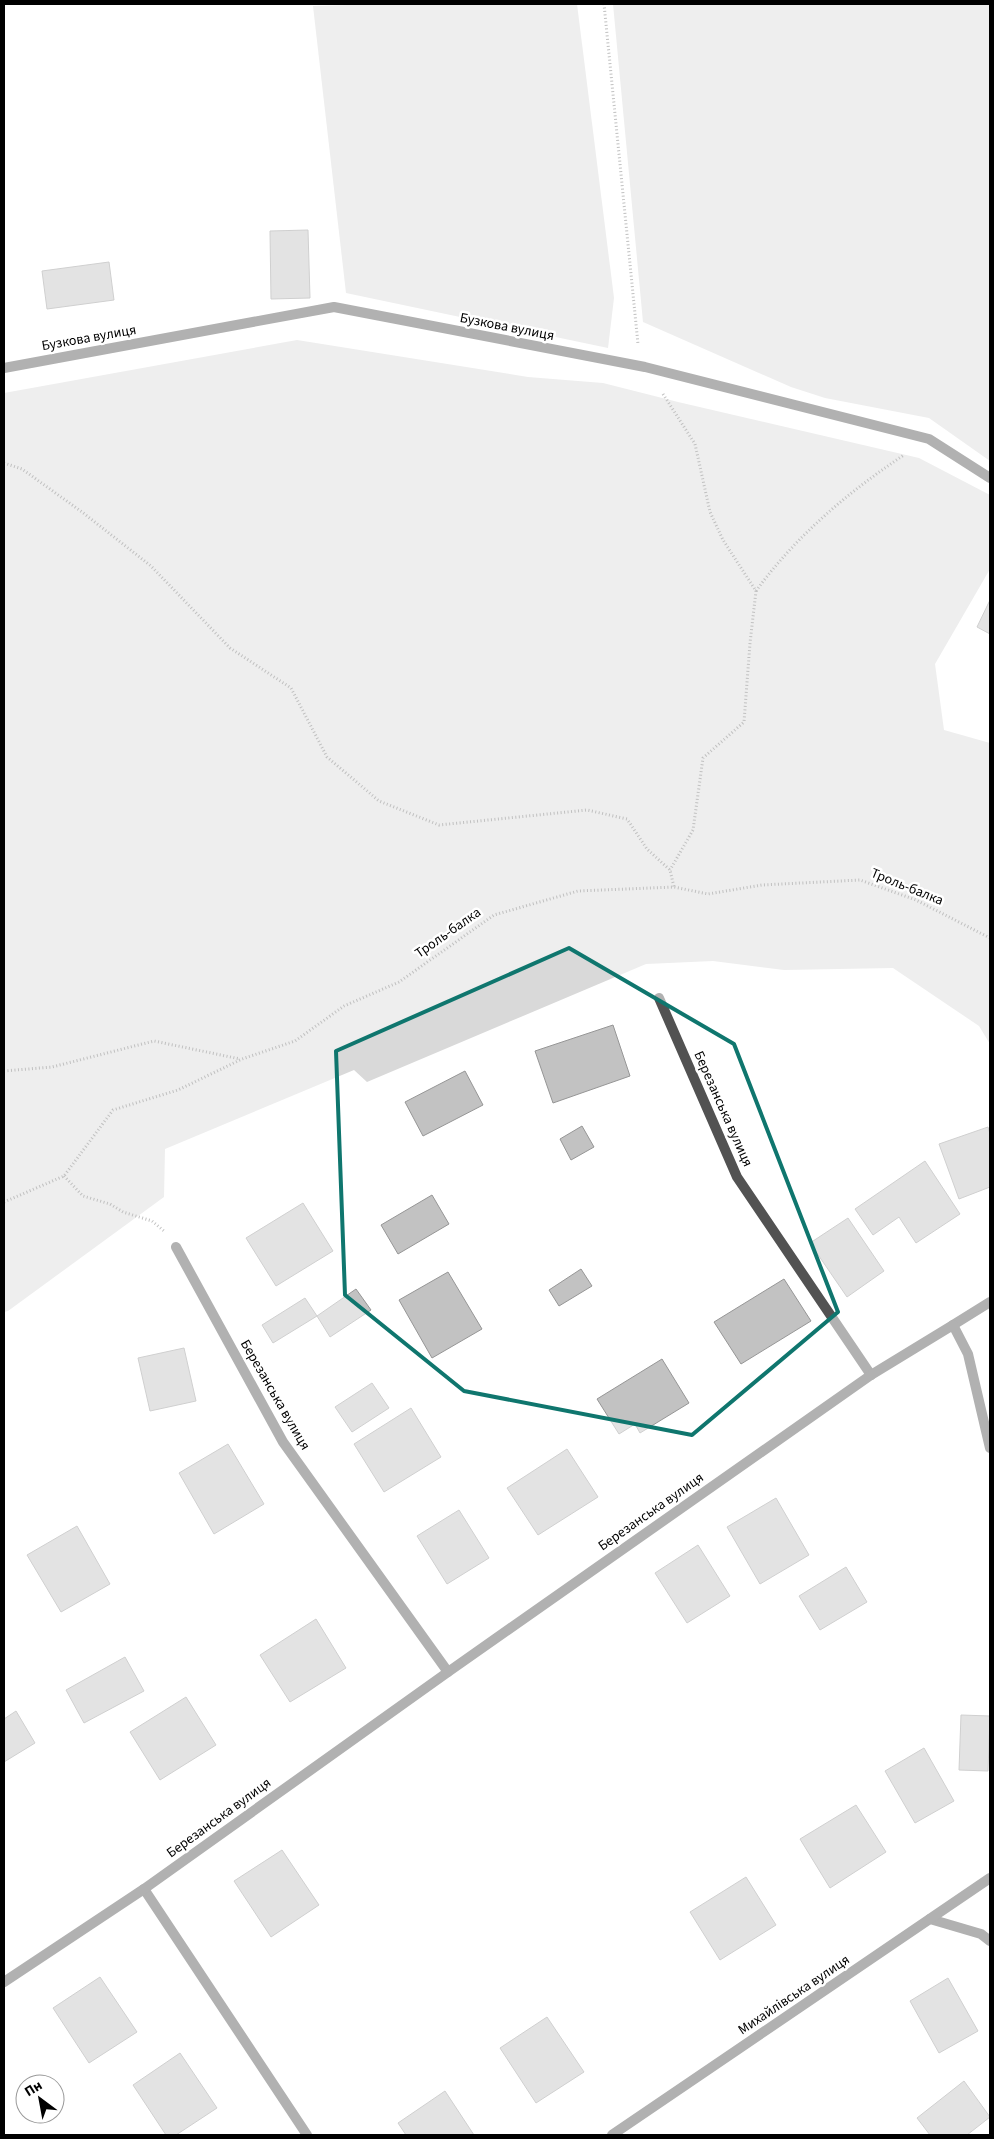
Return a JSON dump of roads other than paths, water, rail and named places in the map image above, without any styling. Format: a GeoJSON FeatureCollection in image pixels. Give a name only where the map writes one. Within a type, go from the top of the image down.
{"type":"FeatureCollection","features":[{"type":"Feature","properties":{"kind":"street","name":"Бузкова вулиця"},"geometry":{"type":"LineString","coordinates":[[4,368],[334,307],[645,367],[929,439],[990,478]]}},
{"type":"Feature","properties":{"kind":"street","name":"Березанська вулиця"},"geometry":{"type":"LineString","coordinates":[[659,998],[737,1177],[871,1375]]}},
{"type":"Feature","properties":{"kind":"street","name":"Березанська вулиця"},"geometry":{"type":"LineString","coordinates":[[176,1247],[283,1442],[448,1672]]}},
{"type":"Feature","properties":{"kind":"street","name":"Березанська вулиця"},"geometry":{"type":"LineString","coordinates":[[4,1982],[144,1888],[871,1375],[990,1302]]}},
{"type":"Feature","properties":{"kind":"street"},"geometry":{"type":"LineString","coordinates":[[953,1325],[968,1354],[990,1448]]}},
{"type":"Feature","properties":{"kind":"street","name":"Михайлівська вулиця"},"geometry":{"type":"LineString","coordinates":[[612,2135],[990,1878]]}},
{"type":"Feature","properties":{"kind":"street"},"geometry":{"type":"LineString","coordinates":[[144,1888],[307,2135]]}},
{"type":"Feature","properties":{"kind":"street"},"geometry":{"type":"LineString","coordinates":[[930,1919],[981,1934],[990,1941]]}}]}
